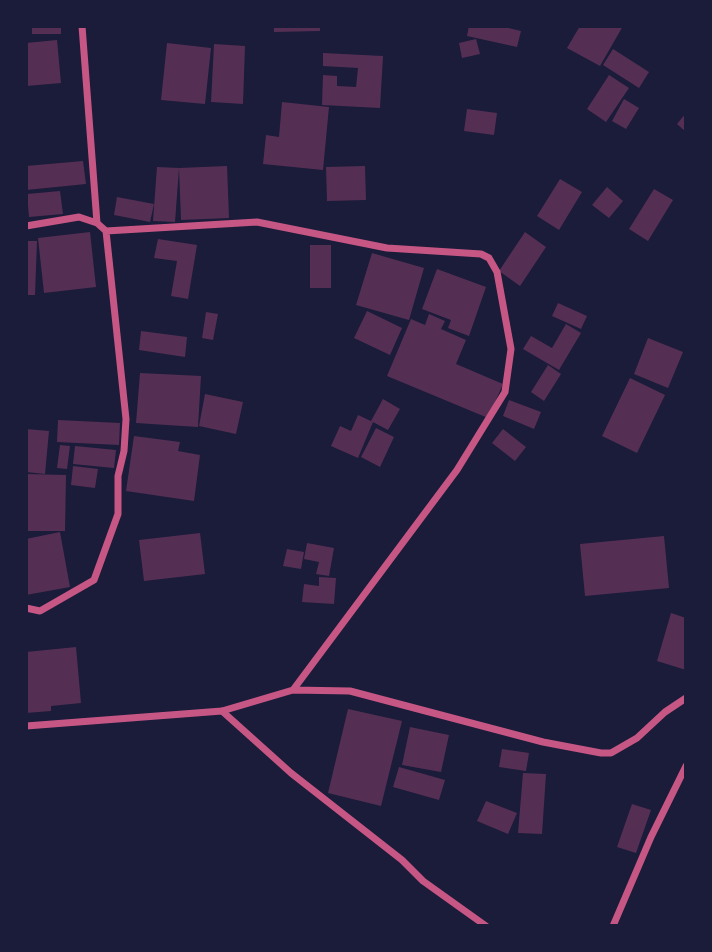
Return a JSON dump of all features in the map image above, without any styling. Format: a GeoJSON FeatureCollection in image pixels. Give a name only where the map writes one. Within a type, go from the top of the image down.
{"type":"FeatureCollection","features":[{"type":"Feature","properties":{"kind":"street"},"geometry":{"type":"LineString","coordinates":[[82,26],[97,223]]}},
{"type":"Feature","properties":{"kind":"street"},"geometry":{"type":"LineString","coordinates":[[26,226],[79,217],[97,223],[106,231],[126,419],[124,452],[118,476],[118,514],[94,580],[40,611],[26,608]]}},
{"type":"Feature","properties":{"kind":"street"},"geometry":{"type":"LineString","coordinates":[[106,231],[257,222],[387,248],[481,254],[489,258],[497,272],[511,349],[505,392],[457,470],[293,690]]}},
{"type":"Feature","properties":{"kind":"street"},"geometry":{"type":"LineString","coordinates":[[26,726],[222,711],[293,690],[349,691],[543,741],[601,753],[623,748],[686,698]]}},
{"type":"Feature","properties":{"kind":"street"},"geometry":{"type":"LineString","coordinates":[[222,711],[291,773],[402,860],[423,881],[486,926]]}},
{"type":"Feature","properties":{"kind":"street"},"geometry":{"type":"LineString","coordinates":[[613,926],[651,837],[686,766]]}},
{"type":"Feature","properties":{"kind":"building"},"geometry":{"type":"Polygon","coordinates":[[[32,26],[61,26],[61,34],[32,34],[32,26]]]}},
{"type":"Feature","properties":{"kind":"building"},"geometry":{"type":"Polygon","coordinates":[[[274,26],[320,26],[320,31],[274,32],[274,26]]]}},
{"type":"Feature","properties":{"kind":"building"},"geometry":{"type":"Polygon","coordinates":[[[469,26],[500,26],[521,31],[517,47],[467,36],[469,26]]]}},
{"type":"Feature","properties":{"kind":"building"},"geometry":{"type":"Polygon","coordinates":[[[580,26],[623,26],[600,66],[567,48],[580,26]]]}},
{"type":"Feature","properties":{"kind":"building"},"geometry":{"type":"Polygon","coordinates":[[[476,39],[480,54],[462,58],[459,43],[476,39]]]}},
{"type":"Feature","properties":{"kind":"building"},"geometry":{"type":"Polygon","coordinates":[[[57,40],[61,83],[26,86],[26,43],[57,40]]]}},
{"type":"Feature","properties":{"kind":"building"},"geometry":{"type":"Polygon","coordinates":[[[167,43],[211,48],[205,104],[161,100],[167,43]]]}},
{"type":"Feature","properties":{"kind":"building"},"geometry":{"type":"Polygon","coordinates":[[[214,44],[245,46],[243,104],[211,102],[214,44]]]}},
{"type":"Feature","properties":{"kind":"building"},"geometry":{"type":"Polygon","coordinates":[[[613,49],[649,72],[639,88],[603,65],[613,49]]]}},
{"type":"Feature","properties":{"kind":"building"},"geometry":{"type":"Polygon","coordinates":[[[323,53],[383,56],[380,108],[322,105],[323,75],[337,76],[337,86],[356,87],[358,68],[323,66],[323,53]]]}},
{"type":"Feature","properties":{"kind":"building"},"geometry":{"type":"Polygon","coordinates":[[[609,75],[629,88],[606,122],[587,109],[609,75]]]}},
{"type":"Feature","properties":{"kind":"building"},"geometry":{"type":"Polygon","coordinates":[[[624,99],[639,108],[626,129],[612,121],[624,99]]]}},
{"type":"Feature","properties":{"kind":"building"},"geometry":{"type":"Polygon","coordinates":[[[282,102],[329,107],[323,170],[263,164],[266,135],[279,137],[282,102]]]}},
{"type":"Feature","properties":{"kind":"building"},"geometry":{"type":"Polygon","coordinates":[[[467,109],[497,113],[494,135],[464,131],[467,109]]]}},
{"type":"Feature","properties":{"kind":"building"},"geometry":{"type":"Polygon","coordinates":[[[686,113],[686,132],[677,124],[686,113]]]}},
{"type":"Feature","properties":{"kind":"building"},"geometry":{"type":"Polygon","coordinates":[[[83,161],[86,184],[26,190],[26,166],[83,161]]]}},
{"type":"Feature","properties":{"kind":"building"},"geometry":{"type":"Polygon","coordinates":[[[227,166],[229,218],[181,220],[179,168],[227,166]]]}},
{"type":"Feature","properties":{"kind":"building"},"geometry":{"type":"Polygon","coordinates":[[[365,166],[366,200],[327,201],[326,167],[365,166]]]}},
{"type":"Feature","properties":{"kind":"building"},"geometry":{"type":"Polygon","coordinates":[[[157,167],[179,168],[175,222],[153,221],[157,167]]]}},
{"type":"Feature","properties":{"kind":"building"},"geometry":{"type":"Polygon","coordinates":[[[560,179],[582,192],[559,230],[537,216],[560,179]]]}},
{"type":"Feature","properties":{"kind":"building"},"geometry":{"type":"Polygon","coordinates":[[[607,187],[623,201],[609,218],[592,205],[607,187]]]}},
{"type":"Feature","properties":{"kind":"building"},"geometry":{"type":"Polygon","coordinates":[[[654,189],[673,200],[648,241],[629,229],[654,189]]]}},
{"type":"Feature","properties":{"kind":"building"},"geometry":{"type":"Polygon","coordinates":[[[60,191],[63,214],[29,217],[27,194],[60,191]]]}},
{"type":"Feature","properties":{"kind":"building"},"geometry":{"type":"Polygon","coordinates":[[[117,197],[154,204],[150,222],[114,215],[117,197]]]}},
{"type":"Feature","properties":{"kind":"building"},"geometry":{"type":"Polygon","coordinates":[[[90,232],[96,287],[44,293],[38,238],[90,232]]]}},
{"type":"Feature","properties":{"kind":"building"},"geometry":{"type":"Polygon","coordinates":[[[525,232],[546,247],[520,286],[499,271],[525,232]]]}},
{"type":"Feature","properties":{"kind":"building"},"geometry":{"type":"Polygon","coordinates":[[[158,239],[197,245],[188,299],[171,296],[177,261],[154,258],[158,239]]]}},
{"type":"Feature","properties":{"kind":"building"},"geometry":{"type":"Polygon","coordinates":[[[26,241],[37,241],[35,295],[26,295],[26,241]]]}},
{"type":"Feature","properties":{"kind":"building"},"geometry":{"type":"Polygon","coordinates":[[[310,245],[331,245],[331,288],[310,288],[310,245]]]}},
{"type":"Feature","properties":{"kind":"building"},"geometry":{"type":"Polygon","coordinates":[[[372,253],[424,268],[409,320],[356,305],[372,253]]]}},
{"type":"Feature","properties":{"kind":"building"},"geometry":{"type":"Polygon","coordinates":[[[437,269],[486,287],[469,336],[448,328],[451,320],[422,309],[437,269]]]}},
{"type":"Feature","properties":{"kind":"building"},"geometry":{"type":"Polygon","coordinates":[[[558,303],[587,316],[581,329],[552,316],[558,303]]]}},
{"type":"Feature","properties":{"kind":"building"},"geometry":{"type":"Polygon","coordinates":[[[367,311],[402,328],[390,355],[354,338],[367,311]]]}},
{"type":"Feature","properties":{"kind":"building"},"geometry":{"type":"Polygon","coordinates":[[[206,312],[218,314],[213,340],[202,338],[206,312]]]}},
{"type":"Feature","properties":{"kind":"building"},"geometry":{"type":"Polygon","coordinates":[[[429,314],[445,321],[441,329],[466,340],[456,364],[503,384],[488,418],[387,376],[411,319],[425,325],[429,314]]]}},
{"type":"Feature","properties":{"kind":"building"},"geometry":{"type":"Polygon","coordinates":[[[566,324],[581,333],[559,370],[523,349],[531,336],[552,348],[566,324]]]}},
{"type":"Feature","properties":{"kind":"building"},"geometry":{"type":"Polygon","coordinates":[[[141,331],[187,337],[185,357],[139,350],[141,331]]]}},
{"type":"Feature","properties":{"kind":"building"},"geometry":{"type":"Polygon","coordinates":[[[648,338],[683,352],[668,388],[634,374],[648,338]]]}},
{"type":"Feature","properties":{"kind":"building"},"geometry":{"type":"Polygon","coordinates":[[[548,365],[561,374],[544,401],[531,392],[548,365]]]}},
{"type":"Feature","properties":{"kind":"building"},"geometry":{"type":"Polygon","coordinates":[[[140,373],[201,376],[198,427],[136,423],[140,373]]]}},
{"type":"Feature","properties":{"kind":"building"},"geometry":{"type":"Polygon","coordinates":[[[630,378],[665,395],[637,453],[602,436],[630,378]]]}},
{"type":"Feature","properties":{"kind":"building"},"geometry":{"type":"Polygon","coordinates":[[[205,394],[243,402],[236,434],[199,426],[205,394]]]}},
{"type":"Feature","properties":{"kind":"building"},"geometry":{"type":"Polygon","coordinates":[[[383,399],[400,409],[388,430],[371,421],[383,399]]]}},
{"type":"Feature","properties":{"kind":"building"},"geometry":{"type":"Polygon","coordinates":[[[509,400],[541,412],[534,429],[503,416],[509,400]]]}},
{"type":"Feature","properties":{"kind":"building"},"geometry":{"type":"Polygon","coordinates":[[[358,415],[373,422],[358,458],[331,446],[340,426],[351,431],[358,415]]]}},
{"type":"Feature","properties":{"kind":"building"},"geometry":{"type":"Polygon","coordinates":[[[58,420],[120,423],[119,445],[57,442],[58,420]]]}},
{"type":"Feature","properties":{"kind":"building"},"geometry":{"type":"Polygon","coordinates":[[[376,428],[394,437],[380,467],[361,457],[376,428]]]}},
{"type":"Feature","properties":{"kind":"building"},"geometry":{"type":"Polygon","coordinates":[[[26,429],[49,431],[45,474],[26,472],[26,429]]]}},
{"type":"Feature","properties":{"kind":"building"},"geometry":{"type":"Polygon","coordinates":[[[503,429],[526,447],[515,461],[492,443],[503,429]]]}},
{"type":"Feature","properties":{"kind":"building"},"geometry":{"type":"Polygon","coordinates":[[[134,436],[180,442],[178,451],[200,455],[194,501],[126,491],[134,436]]]}},
{"type":"Feature","properties":{"kind":"building"},"geometry":{"type":"Polygon","coordinates":[[[60,445],[70,446],[67,469],[57,468],[60,445]]]}},
{"type":"Feature","properties":{"kind":"building"},"geometry":{"type":"Polygon","coordinates":[[[75,446],[116,450],[114,468],[73,464],[75,446]]]}},
{"type":"Feature","properties":{"kind":"building"},"geometry":{"type":"Polygon","coordinates":[[[73,466],[98,469],[95,488],[71,485],[73,466]]]}},
{"type":"Feature","properties":{"kind":"building"},"geometry":{"type":"Polygon","coordinates":[[[26,474],[66,475],[65,531],[26,531],[26,474]]]}},
{"type":"Feature","properties":{"kind":"building"},"geometry":{"type":"Polygon","coordinates":[[[60,532],[70,587],[26,595],[26,539],[60,532]]]}},
{"type":"Feature","properties":{"kind":"building"},"geometry":{"type":"Polygon","coordinates":[[[200,533],[205,574],[144,581],[139,540],[200,533]]]}},
{"type":"Feature","properties":{"kind":"building"},"geometry":{"type":"Polygon","coordinates":[[[664,536],[669,588],[585,596],[580,544],[664,536]]]}},
{"type":"Feature","properties":{"kind":"building"},"geometry":{"type":"Polygon","coordinates":[[[307,543],[334,548],[329,576],[316,574],[319,562],[304,559],[307,543]]]}},
{"type":"Feature","properties":{"kind":"building"},"geometry":{"type":"Polygon","coordinates":[[[287,549],[304,552],[301,569],[283,566],[287,549]]]}},
{"type":"Feature","properties":{"kind":"building"},"geometry":{"type":"Polygon","coordinates":[[[319,577],[336,578],[334,604],[302,602],[304,584],[319,586],[319,577]]]}},
{"type":"Feature","properties":{"kind":"building"},"geometry":{"type":"Polygon","coordinates":[[[671,613],[686,618],[686,670],[657,661],[671,613]]]}},
{"type":"Feature","properties":{"kind":"building"},"geometry":{"type":"Polygon","coordinates":[[[76,647],[81,703],[51,706],[51,711],[26,713],[26,652],[76,647]]]}},
{"type":"Feature","properties":{"kind":"building"},"geometry":{"type":"Polygon","coordinates":[[[348,709],[402,721],[381,806],[328,793],[348,709]]]}},
{"type":"Feature","properties":{"kind":"building"},"geometry":{"type":"Polygon","coordinates":[[[410,727],[449,735],[441,772],[402,765],[410,727]]]}},
{"type":"Feature","properties":{"kind":"building"},"geometry":{"type":"Polygon","coordinates":[[[502,749],[529,753],[526,771],[499,767],[502,749]]]}},
{"type":"Feature","properties":{"kind":"building"},"geometry":{"type":"Polygon","coordinates":[[[399,767],[445,780],[439,800],[393,787],[399,767]]]}},
{"type":"Feature","properties":{"kind":"building"},"geometry":{"type":"Polygon","coordinates":[[[523,773],[546,774],[542,834],[518,833],[523,773]]]}},
{"type":"Feature","properties":{"kind":"building"},"geometry":{"type":"Polygon","coordinates":[[[486,801],[517,813],[508,834],[477,821],[486,801]]]}},
{"type":"Feature","properties":{"kind":"building"},"geometry":{"type":"Polygon","coordinates":[[[632,804],[651,810],[636,853],[617,847],[632,804]]]}}]}
